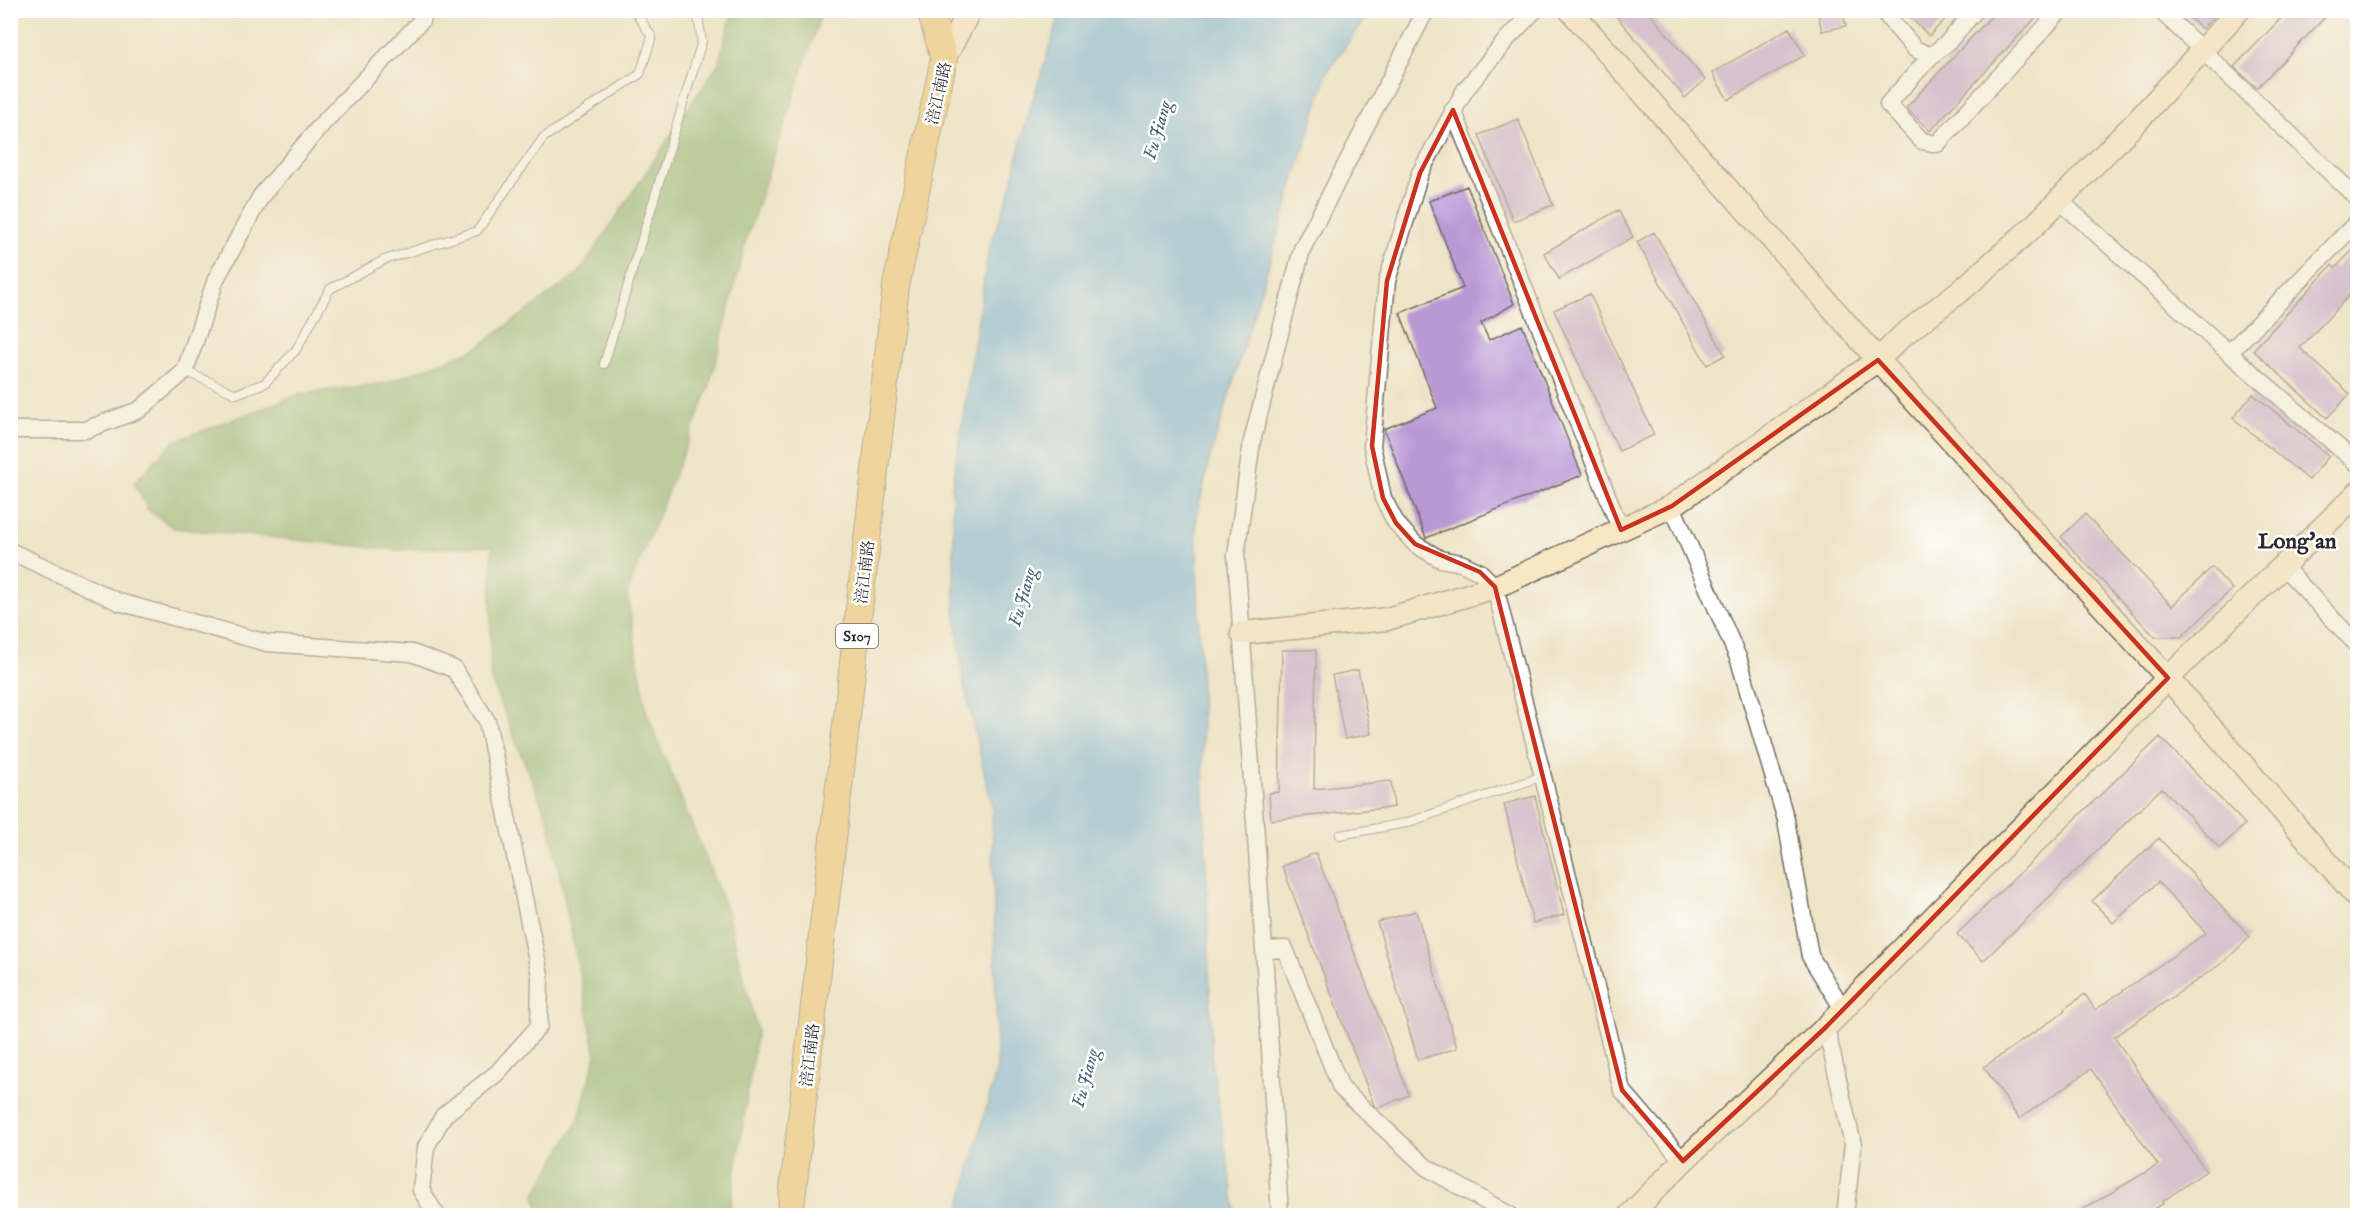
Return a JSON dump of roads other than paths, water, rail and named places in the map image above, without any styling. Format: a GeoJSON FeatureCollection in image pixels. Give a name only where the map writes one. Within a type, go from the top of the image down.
{"type":"FeatureCollection","features":[{"type":"Feature","properties":{"kind":"main road","name":"S107"},"geometry":{"type":"LineString","coordinates":[[930,10],[944,59]]}},
{"type":"Feature","properties":{"kind":"main road","name":"涪江南路"},"geometry":{"type":"LineString","coordinates":[[790,1215],[896,286],[944,59]]}},
{"type":"Feature","properties":{"kind":"street"},"geometry":{"type":"LineString","coordinates":[[10,430],[84,430],[139,410],[185,371],[216,279],[261,196],[323,123],[421,21],[427,10]]}},
{"type":"Feature","properties":{"kind":"street","name":"涪江南路"},"geometry":{"type":"LineString","coordinates":[[944,59],[970,10]]}},
{"type":"Feature","properties":{"kind":"street"},"geometry":{"type":"LineString","coordinates":[[1280,1215],[1236,555],[1252,441],[1302,249],[1426,10]]}},
{"type":"Feature","properties":{"kind":"street"},"geometry":{"type":"LineString","coordinates":[[1534,10],[1465,90],[1420,173],[1387,281],[1372,446],[1383,498],[1396,523],[1415,544],[1440,559],[1461,562],[1480,572],[1495,587],[1622,1090],[1683,1161]]}},
{"type":"Feature","properties":{"kind":"street"},"geometry":{"type":"LineString","coordinates":[[1570,10],[1878,360],[2168,678],[2358,898]]}},
{"type":"Feature","properties":{"kind":"street"},"geometry":{"type":"LineString","coordinates":[[1882,10],[1915,49],[1931,56]]}},
{"type":"Feature","properties":{"kind":"street"},"geometry":{"type":"LineString","coordinates":[[1976,10],[1888,104],[1922,141],[1937,144],[2061,10]]}},
{"type":"Feature","properties":{"kind":"street"},"geometry":{"type":"LineString","coordinates":[[2160,10],[2358,199]]}},
{"type":"Feature","properties":{"kind":"street"},"geometry":{"type":"LineString","coordinates":[[1242,633],[1387,619],[1495,587],[1672,506],[1878,360],[1902,336],[1965,287],[2034,226],[2139,119],[2239,10]]}},
{"type":"Feature","properties":{"kind":"street"},"geometry":{"type":"LineString","coordinates":[[1453,110],[1621,530]]}},
{"type":"Feature","properties":{"kind":"street"},"geometry":{"type":"LineString","coordinates":[[2059,200],[2229,353],[2358,464]]}},
{"type":"Feature","properties":{"kind":"street"},"geometry":{"type":"LineString","coordinates":[[2229,353],[2358,221]]}},
{"type":"Feature","properties":{"kind":"street"},"geometry":{"type":"LineString","coordinates":[[1629,1215],[1826,1027],[2168,678],[2358,493]]}},
{"type":"Feature","properties":{"kind":"street"},"geometry":{"type":"LineString","coordinates":[[1672,506],[1739,660],[1786,820],[1810,956],[1843,1010]]}},
{"type":"Feature","properties":{"kind":"street"},"geometry":{"type":"LineString","coordinates":[[10,551],[119,602],[267,643],[412,653],[453,669],[487,721],[540,975],[539,1026],[497,1073],[444,1115],[426,1147],[421,1190],[437,1215]]}},
{"type":"Feature","properties":{"kind":"street"},"geometry":{"type":"LineString","coordinates":[[2282,565],[2358,646]]}},
{"type":"Feature","properties":{"kind":"street"},"geometry":{"type":"LineString","coordinates":[[1264,950],[1285,949],[1341,1088],[1426,1167],[1511,1215]]}},
{"type":"Feature","properties":{"kind":"street"},"geometry":{"type":"LineString","coordinates":[[1826,1027],[1853,1145],[1845,1215]]}},
{"type":"Feature","properties":{"kind":"lane"},"geometry":{"type":"LineString","coordinates":[[185,371],[236,394],[265,383],[296,350],[330,289],[384,260],[477,231],[543,138],[640,74],[652,37],[634,10]]}},
{"type":"Feature","properties":{"kind":"lane"},"geometry":{"type":"LineString","coordinates":[[604,364],[702,41],[698,10]]}},
{"type":"Feature","properties":{"kind":"lane"},"geometry":{"type":"LineString","coordinates":[[1340,835],[1406,823],[1543,776]]}},
{"type":"Feature","properties":{"kind":"water","name":"Fu Jiang"},"geometry":{"type":"Polygon","coordinates":[[[1061,11],[1370,11],[1327,73],[1209,461],[1196,521],[1212,1065],[1236,1215],[958,1215],[997,1068],[992,806],[963,680],[955,610],[952,487],[989,248],[1011,188],[1024,128],[1061,11]]]}},
{"type":"Feature","properties":{"kind":"district","name":"Long'an"},"geometry":{"type":"Point","coordinates":[2297,540]}}]}
